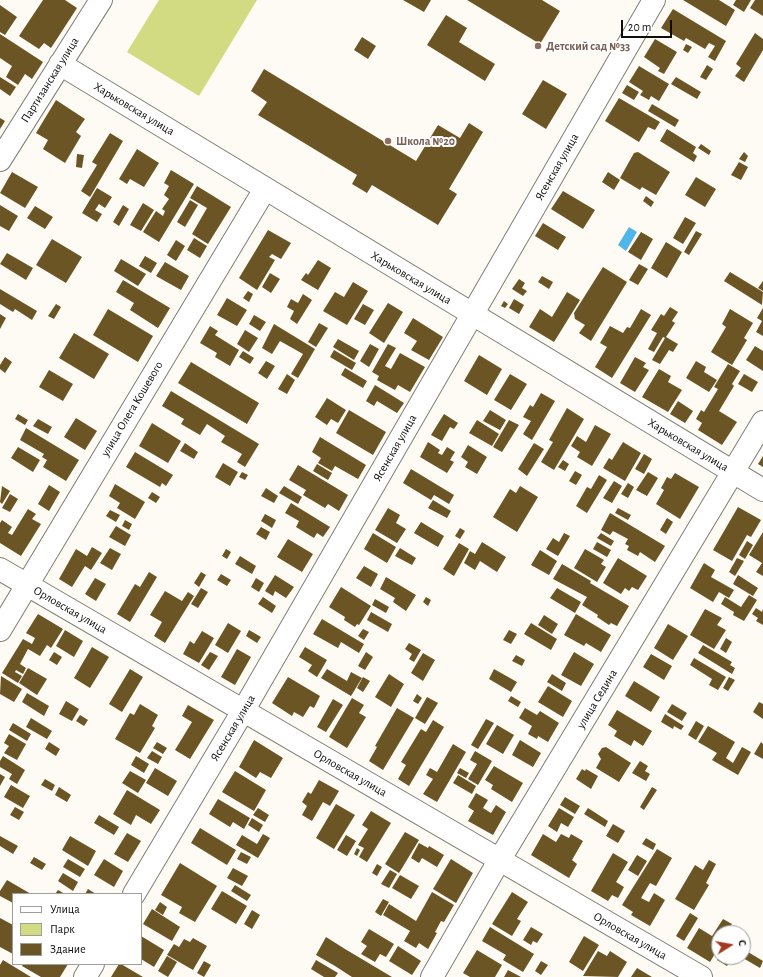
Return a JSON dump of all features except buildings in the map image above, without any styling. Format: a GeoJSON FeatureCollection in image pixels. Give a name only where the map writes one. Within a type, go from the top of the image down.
{"type":"FeatureCollection","features":[{"type":"Feature","properties":{"kind":"street","name":"Партизанская улица"},"geometry":{"type":"LineString","coordinates":[[0,160],[101,0]]}},
{"type":"Feature","properties":{"kind":"street","name":"Ясенская улица"},"geometry":{"type":"LineString","coordinates":[[135,893],[243,711],[654,0]]}},
{"type":"Feature","properties":{"kind":"street","name":"Харьковская улица"},"geometry":{"type":"LineString","coordinates":[[60,64],[763,490]]}},
{"type":"Feature","properties":{"kind":"street","name":"улица Олега Кошевого"},"geometry":{"type":"LineString","coordinates":[[0,630],[265,188]]}},
{"type":"Feature","properties":{"kind":"street","name":"улица Седина"},"geometry":{"type":"LineString","coordinates":[[432,977],[500,859],[763,422]]}},
{"type":"Feature","properties":{"kind":"street","name":"Орловская улица"},"geometry":{"type":"LineString","coordinates":[[0,569],[701,977]]}},
{"type":"Feature","properties":{"kind":"street"},"geometry":{"type":"LineString","coordinates":[[85,977],[92,965]]}},
{"type":"Feature","properties":{"kind":"green space"},"geometry":{"type":"Polygon","coordinates":[[[159,0],[257,0],[199,96],[127,52],[159,0]]]}},
{"type":"Feature","properties":{"kind":"water"},"geometry":{"type":"Polygon","coordinates":[[[629,227],[637,232],[626,251],[618,245],[629,227]]]}},
{"type":"Feature","properties":{"kind":"place","name":"Детский сад №33"},"geometry":{"type":"Point","coordinates":[538,46]}},
{"type":"Feature","properties":{"kind":"place","name":"Школа №20"},"geometry":{"type":"Point","coordinates":[388,141]}}]}
